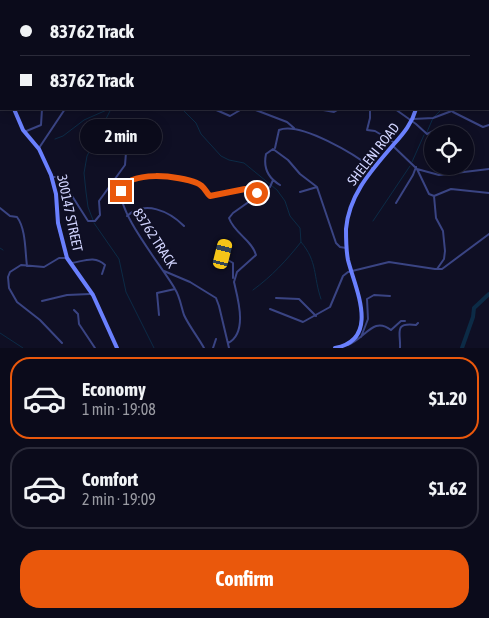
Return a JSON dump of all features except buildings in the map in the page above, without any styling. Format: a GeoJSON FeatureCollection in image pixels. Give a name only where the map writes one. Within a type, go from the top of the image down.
{"type":"FeatureCollection","features":[{"type":"Feature","properties":{"kind":"street","name":"300147 STREET"},"geometry":{"type":"LineString","coordinates":[[14,110],[24,132],[39,149],[52,177],[57,200],[58,222],[67,258],[93,295],[117,348]]}},
{"type":"Feature","properties":{"kind":"street"},"geometry":{"type":"LineString","coordinates":[[24,132],[41,125],[42,110]]}},
{"type":"Feature","properties":{"kind":"street"},"geometry":{"type":"LineString","coordinates":[[39,149],[64,110]]}},
{"type":"Feature","properties":{"kind":"street"},"geometry":{"type":"LineString","coordinates":[[216,110],[231,116],[240,110]]}},
{"type":"Feature","properties":{"kind":"street"},"geometry":{"type":"LineString","coordinates":[[256,110],[287,122],[294,128],[337,144],[373,169]]}},
{"type":"Feature","properties":{"kind":"street"},"geometry":{"type":"LineString","coordinates":[[323,110],[334,112],[338,110]]}},
{"type":"Feature","properties":{"kind":"street"},"geometry":{"type":"LineString","coordinates":[[370,110],[367,130],[375,131],[394,144],[417,168],[429,194],[434,196],[451,189],[489,193]]}},
{"type":"Feature","properties":{"kind":"street"},"geometry":{"type":"LineString","coordinates":[[397,110],[412,120],[424,131]]}},
{"type":"Feature","properties":{"kind":"street","name":"SHELENI ROAD"},"geometry":{"type":"LineString","coordinates":[[346,346],[358,332],[363,316],[346,248],[347,222],[352,202],[365,179],[412,120],[416,110]]}},
{"type":"Feature","properties":{"kind":"street"},"geometry":{"type":"LineString","coordinates":[[412,120],[426,120],[455,110]]}},
{"type":"Feature","properties":{"kind":"street"},"geometry":{"type":"LineString","coordinates":[[451,112],[458,113],[483,126],[489,125]]}},
{"type":"Feature","properties":{"kind":"street"},"geometry":{"type":"LineString","coordinates":[[280,185],[267,172],[265,167],[266,154],[275,149],[279,130],[294,128]]}},
{"type":"Feature","properties":{"kind":"street"},"geometry":{"type":"LineString","coordinates":[[52,177],[60,178],[88,221],[95,221],[100,215],[99,204],[101,198],[124,169],[127,161],[128,140]]}},
{"type":"Feature","properties":{"kind":"street"},"geometry":{"type":"LineString","coordinates":[[275,149],[317,187],[336,243],[340,247],[346,248]]}},
{"type":"Feature","properties":{"kind":"street"},"geometry":{"type":"LineString","coordinates":[[417,168],[428,173],[440,175],[489,170]]}},
{"type":"Feature","properties":{"kind":"street"},"geometry":{"type":"LineString","coordinates":[[396,202],[417,168]]}},
{"type":"Feature","properties":{"kind":"street","name":"83762 TRACK"},"geometry":{"type":"LineString","coordinates":[[204,348],[184,315],[175,289],[127,216],[122,203],[121,189],[126,183],[140,176],[178,179],[198,183],[204,186],[210,196],[245,189],[268,188],[273,180]]}},
{"type":"Feature","properties":{"kind":"street"},"geometry":{"type":"LineString","coordinates":[[300,192],[317,187]]}},
{"type":"Feature","properties":{"kind":"street"},"geometry":{"type":"LineString","coordinates":[[234,280],[237,272],[254,259],[256,254],[229,218],[257,196],[256,190]]}},
{"type":"Feature","properties":{"kind":"street"},"geometry":{"type":"LineString","coordinates":[[434,196],[436,218],[443,231],[445,245],[445,258],[437,269]]}},
{"type":"Feature","properties":{"kind":"street"},"geometry":{"type":"LineString","coordinates":[[0,208],[19,220],[27,266]]}},
{"type":"Feature","properties":{"kind":"street"},"geometry":{"type":"LineString","coordinates":[[127,216],[142,208],[164,211],[184,226]]}},
{"type":"Feature","properties":{"kind":"street"},"geometry":{"type":"LineString","coordinates":[[270,309],[302,322],[330,307],[343,276],[351,271],[389,262],[437,269],[446,266],[489,234]]}},
{"type":"Feature","properties":{"kind":"street"},"geometry":{"type":"LineString","coordinates":[[225,244],[223,256],[233,263],[240,323],[234,338],[228,343]]}},
{"type":"Feature","properties":{"kind":"street"},"geometry":{"type":"LineString","coordinates":[[62,343],[40,320],[19,304],[12,294],[8,281],[9,274],[20,266],[44,266],[59,258],[67,258]]}},
{"type":"Feature","properties":{"kind":"street"},"geometry":{"type":"LineString","coordinates":[[70,263],[87,259],[99,260],[105,265],[102,274]]}},
{"type":"Feature","properties":{"kind":"street"},"geometry":{"type":"LineString","coordinates":[[164,271],[190,282],[216,298],[228,348]]}},
{"type":"Feature","properties":{"kind":"street"},"geometry":{"type":"LineString","coordinates":[[159,315],[158,292],[175,289]]}},
{"type":"Feature","properties":{"kind":"street"},"geometry":{"type":"LineString","coordinates":[[42,301],[67,295],[86,293],[93,295]]}},
{"type":"Feature","properties":{"kind":"street"},"geometry":{"type":"LineString","coordinates":[[361,337],[368,319],[367,298],[374,295],[390,296]]}},
{"type":"Feature","properties":{"kind":"street"},"geometry":{"type":"LineString","coordinates":[[276,298],[297,298],[316,316]]}},
{"type":"Feature","properties":{"kind":"street"},"geometry":{"type":"LineString","coordinates":[[74,310],[78,314],[79,324],[96,348]]}},
{"type":"Feature","properties":{"kind":"street"},"geometry":{"type":"LineString","coordinates":[[335,348],[346,346],[377,325],[383,324],[391,330],[399,322],[406,322]]}},
{"type":"Feature","properties":{"kind":"street"},"geometry":{"type":"LineString","coordinates":[[399,322],[398,336],[400,348]]}},
{"type":"Feature","properties":{"kind":"street"},"geometry":{"type":"LineString","coordinates":[[400,329],[406,325],[416,325],[418,323]]}},
{"type":"Feature","properties":{"kind":"street"},"geometry":{"type":"LineString","coordinates":[[212,348],[216,339]]}},
{"type":"Feature","properties":{"kind":"waterway"},"geometry":{"type":"LineString","coordinates":[[55,139],[63,136],[84,120],[107,110]]}},
{"type":"Feature","properties":{"kind":"waterway"},"geometry":{"type":"LineString","coordinates":[[93,220],[88,207],[84,173],[87,156],[110,110]]}},
{"type":"Feature","properties":{"kind":"waterway"},"geometry":{"type":"LineString","coordinates":[[183,110],[196,123],[201,134],[221,156],[244,163],[277,190],[285,201],[290,216],[300,228],[301,242],[290,256],[253,290]]}},
{"type":"Feature","properties":{"kind":"waterway"},"geometry":{"type":"LineString","coordinates":[[430,125],[433,118],[441,110]]}},
{"type":"Feature","properties":{"kind":"waterway"},"geometry":{"type":"LineString","coordinates":[[412,162],[424,135]]}},
{"type":"Feature","properties":{"kind":"waterway"},"geometry":{"type":"LineString","coordinates":[[373,221],[410,166]]}},
{"type":"Feature","properties":{"kind":"waterway"},"geometry":{"type":"LineString","coordinates":[[94,223],[119,259],[126,292],[154,348]]}},
{"type":"Feature","properties":{"kind":"waterway"},"geometry":{"type":"LineString","coordinates":[[301,242],[313,263],[321,299]]}},
{"type":"Feature","properties":{"kind":"waterway"},"geometry":{"type":"LineString","coordinates":[[462,348],[473,317],[474,308],[489,294]]}},
{"type":"Feature","properties":{"kind":"waterway"},"geometry":{"type":"LineString","coordinates":[[0,333],[23,348]]}},
{"type":"Feature","properties":{"kind":"route"},"geometry":{"type":"LineString","coordinates":[[121,191],[126,183],[142,176],[198,183],[204,186],[208,196],[248,188],[256,190],[257,193]]}}]}
